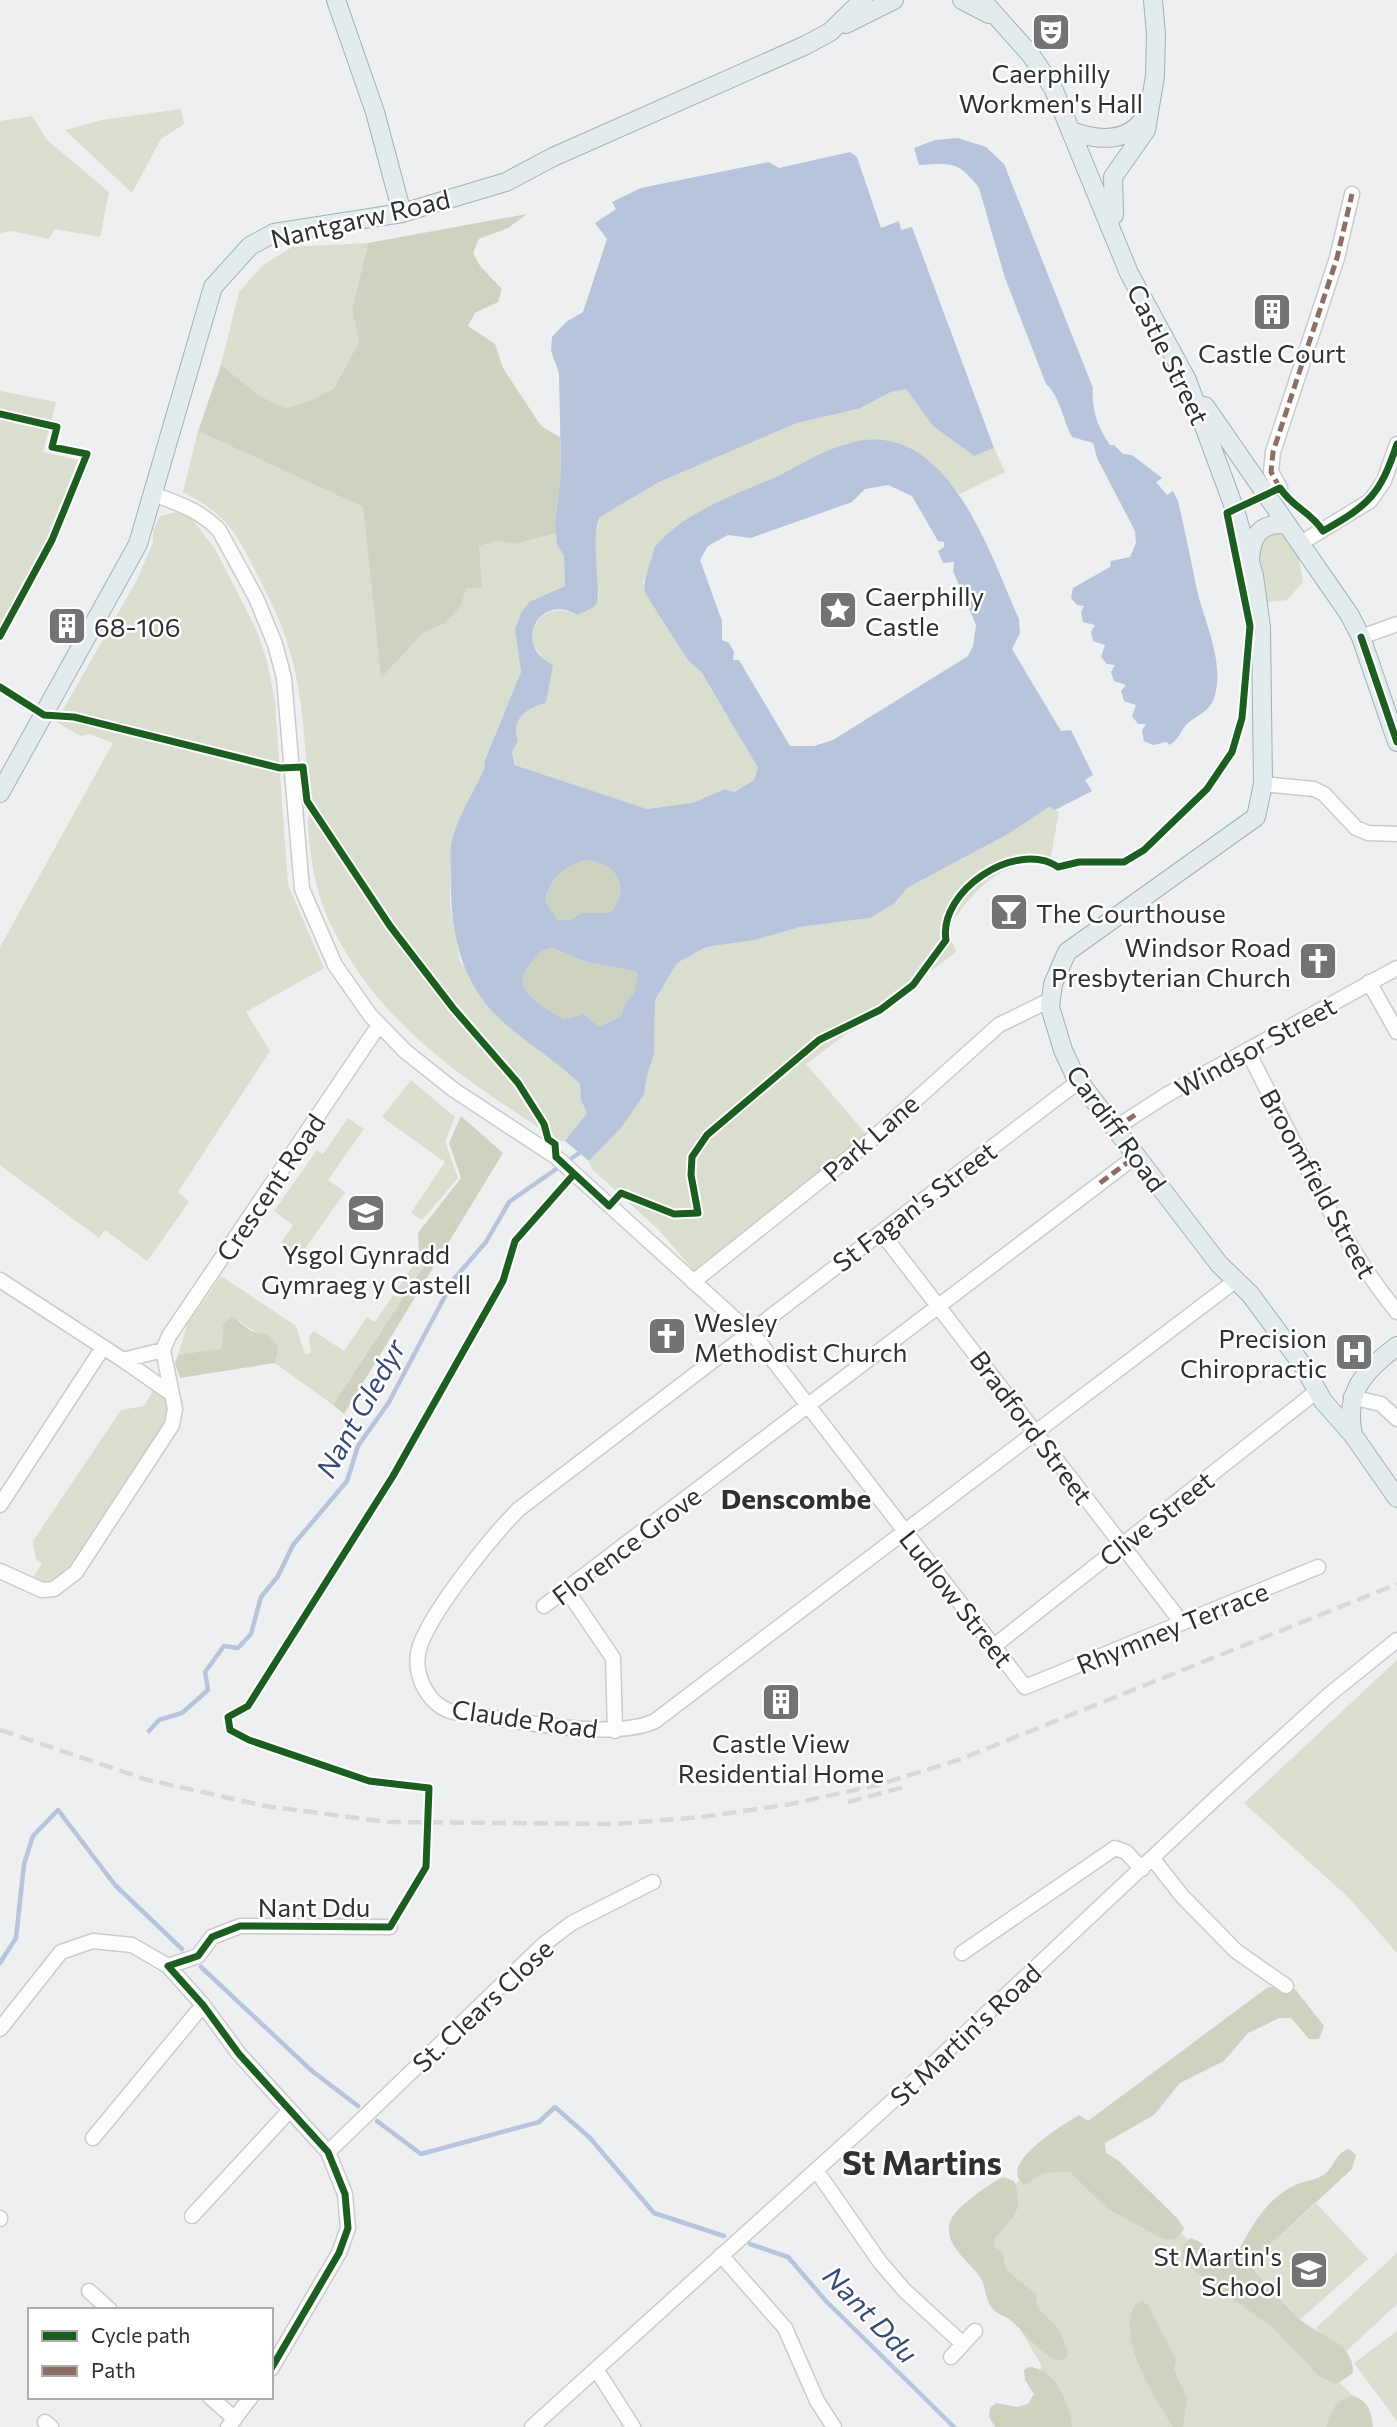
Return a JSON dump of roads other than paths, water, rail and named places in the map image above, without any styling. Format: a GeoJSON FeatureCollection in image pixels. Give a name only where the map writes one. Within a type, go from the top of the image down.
{"type":"FeatureCollection","features":[{"type":"Feature","properties":{"kind":"main road"},"geometry":{"type":"LineString","coordinates":[[336,0],[375,112],[402,213]]}},
{"type":"Feature","properties":{"kind":"main road"},"geometry":{"type":"LineString","coordinates":[[962,0],[1001,21]]}},
{"type":"Feature","properties":{"kind":"main road","name":"Castle Street"},"geometry":{"type":"LineString","coordinates":[[982,0],[1044,73],[1074,132],[1129,273],[1150,317],[1187,380],[1216,453],[1250,561],[1261,627],[1263,784]]}},
{"type":"Feature","properties":{"kind":"main road"},"geometry":{"type":"LineString","coordinates":[[1117,238],[1113,177],[1142,137],[1150,110],[1156,34],[1153,0]]}},
{"type":"Feature","properties":{"kind":"main road","name":"Nantgarw Road"},"geometry":{"type":"LineString","coordinates":[[0,793],[138,544],[213,287],[250,246],[274,233],[402,213],[506,182],[552,157],[830,32],[862,1]]}},
{"type":"Feature","properties":{"kind":"main road"},"geometry":{"type":"LineString","coordinates":[[830,32],[890,2]]}},
{"type":"Feature","properties":{"kind":"main road"},"geometry":{"type":"LineString","coordinates":[[1074,132],[1104,139],[1123,135],[1140,124],[1150,110]]}},
{"type":"Feature","properties":{"kind":"main road"},"geometry":{"type":"LineString","coordinates":[[1187,380],[1334,589],[1361,637],[1397,742]]}},
{"type":"Feature","properties":{"kind":"main road"},"geometry":{"type":"LineString","coordinates":[[1250,561],[1251,541],[1256,532],[1273,524],[1287,524]]}},
{"type":"Feature","properties":{"kind":"main road","name":"Cardiff Road"},"geometry":{"type":"LineString","coordinates":[[1263,784],[1259,811],[1248,826],[1067,953],[1059,966],[1050,1000],[1051,1015],[1059,1040],[1079,1081],[1219,1264],[1250,1294],[1304,1367],[1339,1422],[1353,1435],[1397,1498]]}},
{"type":"Feature","properties":{"kind":"main road"},"geometry":{"type":"LineString","coordinates":[[1353,1435],[1349,1413],[1351,1396],[1381,1358],[1397,1346]]}},
{"type":"Feature","properties":{"kind":"main road"},"geometry":{"type":"LineString","coordinates":[[1317,1391],[1351,1396]]}},
{"type":"Feature","properties":{"kind":"street"},"geometry":{"type":"LineString","coordinates":[[1280,488],[1271,472],[1273,452],[1337,258],[1352,194]]}},
{"type":"Feature","properties":{"kind":"street"},"geometry":{"type":"LineString","coordinates":[[1301,543],[1370,501],[1384,481],[1397,444]]}},
{"type":"Feature","properties":{"kind":"street"},"geometry":{"type":"LineString","coordinates":[[153,494],[181,502],[219,530],[256,598],[275,644],[284,678],[302,889],[335,965],[379,1025]]}},
{"type":"Feature","properties":{"kind":"street"},"geometry":{"type":"LineString","coordinates":[[1361,637],[1397,624]]}},
{"type":"Feature","properties":{"kind":"street"},"geometry":{"type":"LineString","coordinates":[[1263,784],[1314,789],[1324,794],[1356,828],[1368,832],[1397,834]]}},
{"type":"Feature","properties":{"kind":"street","name":"Windsor Street"},"geometry":{"type":"LineString","coordinates":[[1115,1128],[1247,1050],[1397,968]]}},
{"type":"Feature","properties":{"kind":"street"},"geometry":{"type":"LineString","coordinates":[[1369,982],[1397,1032]]}},
{"type":"Feature","properties":{"kind":"street","name":"Park Lane"},"geometry":{"type":"LineString","coordinates":[[693,1282],[871,1140],[999,1025],[1050,1000]]}},
{"type":"Feature","properties":{"kind":"street","name":"Ludlow Street"},"geometry":{"type":"LineString","coordinates":[[379,1025],[454,1090],[556,1157],[750,1331],[1025,1687]]}},
{"type":"Feature","properties":{"kind":"street","name":"Crescent Road"},"geometry":{"type":"LineString","coordinates":[[163,1350],[379,1025]]}},
{"type":"Feature","properties":{"kind":"street","name":"Broomfield Street"},"geometry":{"type":"LineString","coordinates":[[1247,1050],[1349,1244],[1375,1285],[1397,1312]]}},
{"type":"Feature","properties":{"kind":"street","name":"St Fagan's Street"},"geometry":{"type":"LineString","coordinates":[[750,1331],[1079,1081]]}},
{"type":"Feature","properties":{"kind":"street","name":"Florence Grove"},"geometry":{"type":"LineString","coordinates":[[544,1606],[1136,1156]]}},
{"type":"Feature","properties":{"kind":"street","name":"Bradford Street"},"geometry":{"type":"LineString","coordinates":[[881,1232],[1182,1623]]}},
{"type":"Feature","properties":{"kind":"street"},"geometry":{"type":"LineString","coordinates":[[0,1280],[169,1392]]}},
{"type":"Feature","properties":{"kind":"street","name":"Claude Road"},"geometry":{"type":"LineString","coordinates":[[750,1331],[519,1509],[492,1540],[434,1620],[419,1646],[418,1664],[427,1694],[446,1710],[615,1731],[636,1728],[666,1713],[1235,1280]]}},
{"type":"Feature","properties":{"kind":"street"},"geometry":{"type":"LineString","coordinates":[[0,1505],[102,1349]]}},
{"type":"Feature","properties":{"kind":"street"},"geometry":{"type":"LineString","coordinates":[[0,1571],[42,1590],[65,1583],[76,1572],[172,1425],[175,1409],[169,1392],[163,1350],[123,1360]]}},
{"type":"Feature","properties":{"kind":"street","name":"Clive Street"},"geometry":{"type":"LineString","coordinates":[[995,1646],[1317,1391]]}},
{"type":"Feature","properties":{"kind":"street"},"geometry":{"type":"LineString","coordinates":[[1351,1396],[1381,1404],[1397,1419]]}},
{"type":"Feature","properties":{"kind":"street","name":"Rhymney Terrace"},"geometry":{"type":"LineString","coordinates":[[1025,1687],[1318,1567]]}},
{"type":"Feature","properties":{"kind":"street"},"geometry":{"type":"LineString","coordinates":[[566,1590],[613,1658],[615,1731]]}},
{"type":"Feature","properties":{"kind":"street","name":"St Martin's Road"},"geometry":{"type":"LineString","coordinates":[[532,2427],[816,2170],[1271,1748],[1397,1640]]}},
{"type":"Feature","properties":{"kind":"street"},"geometry":{"type":"LineString","coordinates":[[962,1953],[1115,1848],[1148,1864],[1236,1951],[1286,1986]]}},
{"type":"Feature","properties":{"kind":"street","name":"St. Clears Close"},"geometry":{"type":"LineString","coordinates":[[328,2152],[544,1944],[572,1923],[653,1882]]}},
{"type":"Feature","properties":{"kind":"street","name":"Nant Ddu"},"geometry":{"type":"LineString","coordinates":[[168,1966],[198,1956],[212,1937],[240,1926],[390,1927]]}},
{"type":"Feature","properties":{"kind":"street"},"geometry":{"type":"LineString","coordinates":[[0,2029],[61,1952],[93,1941],[132,1945],[168,1966],[203,2005],[239,2054],[328,2152],[345,2194],[348,2228],[333,2264],[273,2367]]}},
{"type":"Feature","properties":{"kind":"street"},"geometry":{"type":"LineString","coordinates":[[93,2138],[203,2005]]}},
{"type":"Feature","properties":{"kind":"street"},"geometry":{"type":"LineString","coordinates":[[192,2216],[290,2110]]}},
{"type":"Feature","properties":{"kind":"street"},"geometry":{"type":"LineString","coordinates":[[816,2170],[880,2262],[905,2291],[963,2344]]}},
{"type":"Feature","properties":{"kind":"street"},"geometry":{"type":"LineString","coordinates":[[721,2255],[785,2328],[817,2401],[834,2427]]}},
{"type":"Feature","properties":{"kind":"street"},"geometry":{"type":"LineString","coordinates":[[89,2291],[108,2308]]}},
{"type":"Feature","properties":{"kind":"street"},"geometry":{"type":"LineString","coordinates":[[951,2357],[975,2331]]}},
{"type":"Feature","properties":{"kind":"street"},"geometry":{"type":"LineString","coordinates":[[596,2369],[633,2427]]}},
{"type":"Feature","properties":{"kind":"street"},"geometry":{"type":"LineString","coordinates":[[212,2399],[232,2423],[250,2399]]}},
{"type":"Feature","properties":{"kind":"water"},"geometry":{"type":"Polygon","coordinates":[[[958,138],[986,147],[1004,164],[1093,388],[1094,411],[1106,439],[1110,445],[1114,445],[1123,454],[1132,455],[1162,478],[1156,482],[1167,495],[1173,491],[1178,501],[1197,590],[1212,642],[1217,682],[1210,705],[1186,725],[1169,745],[1167,742],[1153,745],[1144,741],[1142,731],[1146,724],[1138,724],[1132,716],[1136,705],[1124,701],[1121,691],[1126,685],[1114,681],[1111,672],[1115,665],[1107,664],[1101,657],[1105,645],[1093,641],[1091,632],[1095,625],[1083,622],[1081,612],[1084,606],[1077,605],[1071,598],[1073,588],[1110,567],[1111,561],[1130,557],[1136,543],[1135,531],[1097,458],[1093,443],[1072,437],[1058,402],[1046,384],[1005,278],[979,188],[960,168],[947,164],[919,165],[914,148],[935,140],[958,138]]]}},
{"type":"Feature","properties":{"kind":"water"},"geometry":{"type":"Polygon","coordinates":[[[850,152],[857,157],[881,228],[899,221],[901,230],[912,227],[994,448],[974,456],[933,426],[906,389],[891,392],[858,409],[797,423],[659,482],[600,517],[596,540],[596,604],[577,615],[564,610],[552,610],[542,615],[535,624],[532,634],[534,646],[540,656],[553,665],[546,703],[527,711],[516,726],[518,741],[512,752],[515,765],[647,809],[692,803],[725,789],[734,792],[754,780],[758,768],[702,673],[688,660],[645,593],[645,582],[654,548],[680,524],[712,505],[837,447],[881,440],[911,449],[937,468],[958,494],[977,525],[1019,619],[1020,633],[1012,649],[1061,731],[1071,730],[1093,775],[1085,780],[1092,791],[1055,810],[1049,807],[1006,835],[907,888],[894,904],[870,918],[800,927],[755,940],[706,947],[677,963],[655,1000],[654,1054],[644,1095],[621,1128],[589,1161],[565,1141],[587,1113],[581,1100],[580,1084],[501,1020],[487,1005],[467,972],[460,955],[453,917],[451,845],[455,830],[485,767],[484,762],[521,672],[515,629],[521,613],[529,602],[565,586],[564,556],[557,545],[555,523],[561,471],[559,373],[551,351],[552,337],[566,322],[583,312],[607,239],[595,223],[616,209],[612,202],[641,188],[769,162],[779,168],[850,152]],[[888,485],[865,489],[852,502],[751,538],[728,535],[708,546],[700,560],[722,621],[722,640],[729,643],[734,652],[733,660],[739,660],[790,746],[814,746],[833,740],[968,656],[973,646],[976,625],[953,571],[954,562],[943,563],[938,551],[944,547],[944,542],[938,541],[912,496],[888,485]],[[585,860],[554,880],[547,893],[545,901],[558,921],[573,919],[580,913],[610,913],[617,904],[620,886],[612,871],[596,862],[585,860]],[[553,948],[538,955],[524,973],[525,989],[531,997],[564,1019],[584,1014],[599,1027],[621,1016],[626,1001],[634,994],[638,974],[635,971],[586,962],[553,948]]]}},
{"type":"Feature","properties":{"kind":"waterway","name":"Nant Gledyr"},"geometry":{"type":"LineString","coordinates":[[149,1731],[159,1720],[182,1713],[208,1690],[205,1672],[224,1646],[238,1648],[251,1634],[261,1597],[278,1576],[293,1545],[347,1481],[358,1446],[389,1402],[454,1279],[486,1242],[509,1202],[582,1151]]}},
{"type":"Feature","properties":{"kind":"waterway","name":"Nant Ddu"},"geometry":{"type":"LineString","coordinates":[[0,1963],[16,1938],[24,1864],[33,1836],[58,1810],[115,1885],[182,1949]]}},
{"type":"Feature","properties":{"kind":"waterway","name":"Nant Ddu"},"geometry":{"type":"LineString","coordinates":[[201,1967],[312,2071],[358,2106]]}},
{"type":"Feature","properties":{"kind":"waterway","name":"Nant Ddu"},"geometry":{"type":"LineString","coordinates":[[377,2121],[421,2154],[539,2122],[555,2107],[590,2138],[654,2213],[724,2236]]}},
{"type":"Feature","properties":{"kind":"waterway","name":"Nant Ddu"},"geometry":{"type":"LineString","coordinates":[[750,2244],[788,2257],[826,2301],[954,2427]]}},
{"type":"Feature","properties":{"kind":"railway"},"geometry":{"type":"LineString","coordinates":[[0,1730],[148,1780],[265,1806],[388,1822],[615,1824],[701,1817],[791,1804],[878,1785],[961,1759],[1397,1584]]}},
{"type":"Feature","properties":{"kind":"railway"},"geometry":{"type":"LineString","coordinates":[[848,1802],[908,1786]]}},
{"type":"Feature","properties":{"kind":"place","name":"Caerphilly Workmen's Hall"},"geometry":{"type":"Point","coordinates":[1051,32]}},
{"type":"Feature","properties":{"kind":"place","name":"Castle Court"},"geometry":{"type":"Point","coordinates":[1272,312]}},
{"type":"Feature","properties":{"kind":"place","name":"Caerphilly Castle"},"geometry":{"type":"Point","coordinates":[838,610]}},
{"type":"Feature","properties":{"kind":"place","name":"68-106"},"geometry":{"type":"Point","coordinates":[67,626]}},
{"type":"Feature","properties":{"kind":"place","name":"The Courthouse"},"geometry":{"type":"Point","coordinates":[1009,912]}},
{"type":"Feature","properties":{"kind":"place","name":"Windsor Road Presbyterian Church"},"geometry":{"type":"Point","coordinates":[1318,961]}},
{"type":"Feature","properties":{"kind":"place","name":"Ysgol Gynradd Gymraeg y Castell"},"geometry":{"type":"Point","coordinates":[366,1213]}},
{"type":"Feature","properties":{"kind":"place","name":"Wesley Methodist Church"},"geometry":{"type":"Point","coordinates":[667,1336]}},
{"type":"Feature","properties":{"kind":"place","name":"Precision Chiropractic"},"geometry":{"type":"Point","coordinates":[1354,1352]}},
{"type":"Feature","properties":{"kind":"place","name":"Castle View Residential Home"},"geometry":{"type":"Point","coordinates":[781,1702]}},
{"type":"Feature","properties":{"kind":"place","name":"St Martin's School"},"geometry":{"type":"Point","coordinates":[1309,2270]}},
{"type":"Feature","properties":{"kind":"district","name":"Denscombe"},"geometry":{"type":"Point","coordinates":[796,1498]}},
{"type":"Feature","properties":{"kind":"district","name":"St Martins"},"geometry":{"type":"Point","coordinates":[922,2161]}}]}
